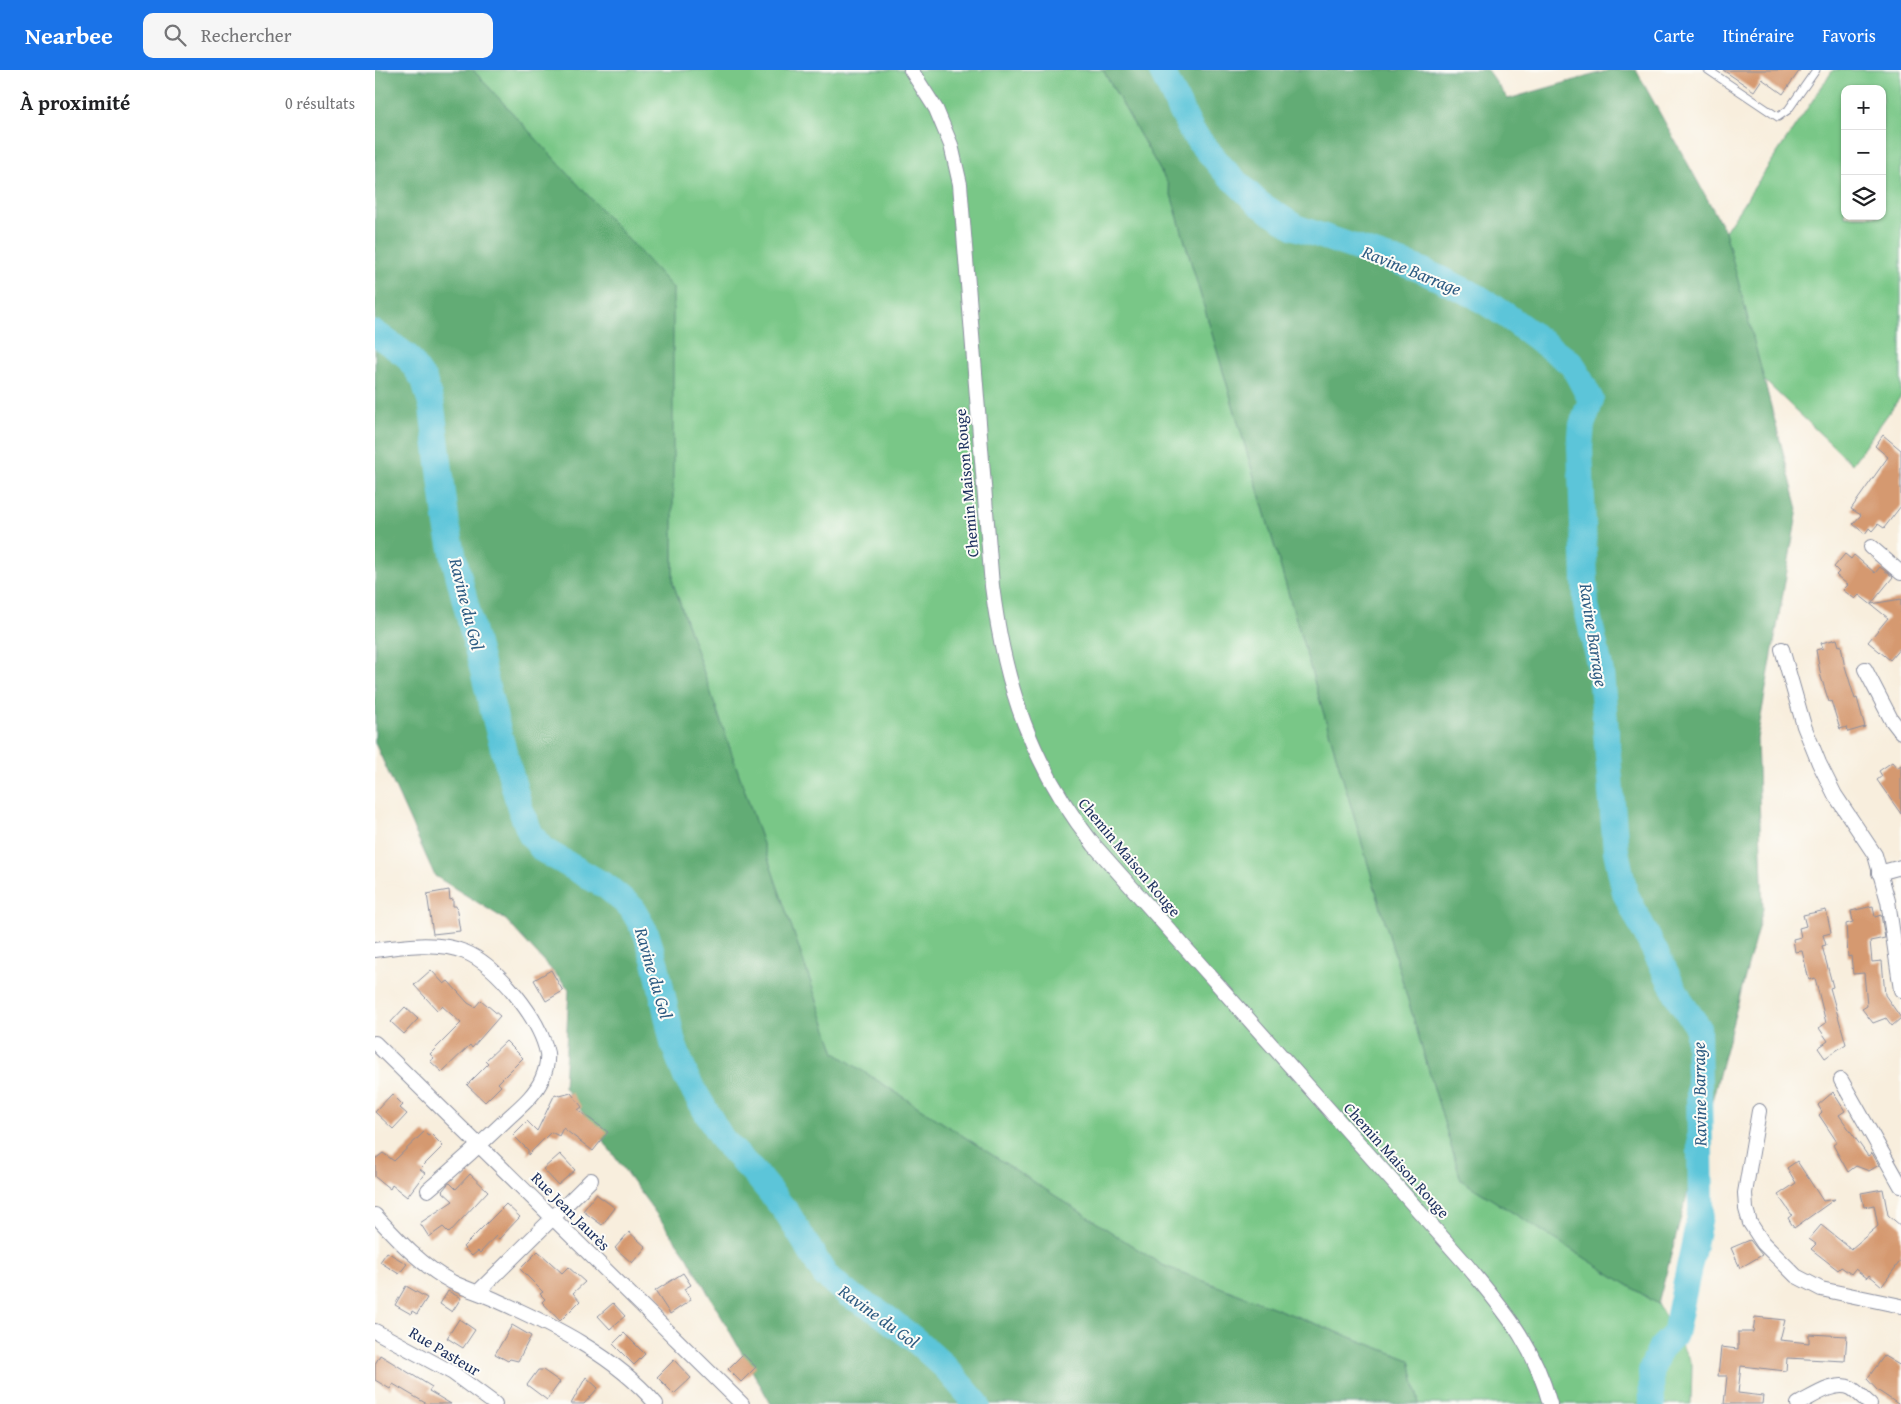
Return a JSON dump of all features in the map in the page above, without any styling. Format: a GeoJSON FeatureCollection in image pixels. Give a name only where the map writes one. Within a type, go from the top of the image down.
{"type":"FeatureCollection","features":[{"type":"Feature","properties":{"kind":"street","name":"Chemin Maison Rouge"},"geometry":{"type":"LineString","coordinates":[[911,70],[936,109],[951,145],[960,184],[991,577],[999,636],[1011,688],[1045,771],[1068,812],[1094,845],[1465,1263],[1508,1316],[1527,1344],[1542,1374],[1550,1404]]}},
{"type":"Feature","properties":{"kind":"street"},"geometry":{"type":"LineString","coordinates":[[1871,547],[1901,573]]}},
{"type":"Feature","properties":{"kind":"street"},"geometry":{"type":"LineString","coordinates":[[1782,650],[1804,726],[1819,763],[1835,795],[1875,855],[1888,901],[1901,990]]}},
{"type":"Feature","properties":{"kind":"street"},"geometry":{"type":"LineString","coordinates":[[1865,669],[1891,719],[1901,732]]}},
{"type":"Feature","properties":{"kind":"street"},"geometry":{"type":"LineString","coordinates":[[1879,873],[1901,866]]}},
{"type":"Feature","properties":{"kind":"street"},"geometry":{"type":"LineString","coordinates":[[375,950],[444,946],[465,951],[481,961],[504,983],[527,1010],[540,1033],[547,1054],[542,1079],[532,1095],[479,1146],[428,1190]]}},
{"type":"Feature","properties":{"kind":"street","name":"Rue Jean Jaurès"},"geometry":{"type":"LineString","coordinates":[[375,1043],[742,1404]]}},
{"type":"Feature","properties":{"kind":"street"},"geometry":{"type":"LineString","coordinates":[[1841,1080],[1901,1186]]}},
{"type":"Feature","properties":{"kind":"street"},"geometry":{"type":"LineString","coordinates":[[1759,1111],[1745,1193],[1750,1223],[1763,1243],[1796,1276],[1821,1289],[1901,1306]]}},
{"type":"Feature","properties":{"kind":"street"},"geometry":{"type":"LineString","coordinates":[[478,1292],[591,1180]]}},
{"type":"Feature","properties":{"kind":"street"},"geometry":{"type":"LineString","coordinates":[[375,1215],[400,1242],[429,1267],[452,1282],[528,1315],[600,1355],[656,1404]]}},
{"type":"Feature","properties":{"kind":"street","name":"Rue Pasteur"},"geometry":{"type":"LineString","coordinates":[[375,1331],[453,1373],[495,1404]]}},
{"type":"Feature","properties":{"kind":"street"},"geometry":{"type":"LineString","coordinates":[[1797,1404],[1840,1386],[1850,1388],[1870,1404]]}},
{"type":"Feature","properties":{"kind":"lane"},"geometry":{"type":"LineString","coordinates":[[1708,70],[1778,117],[1788,110],[1816,70]]}},
{"type":"Feature","properties":{"kind":"green space"},"geometry":{"type":"Polygon","coordinates":[[[375,70],[473,70],[673,288],[673,583],[835,1053],[1162,1265],[1410,1360],[1419,1404],[771,1404],[687,1256],[564,1087],[569,989],[506,920],[435,876],[375,743],[375,70]]]}},
{"type":"Feature","properties":{"kind":"green space"},"geometry":{"type":"Polygon","coordinates":[[[473,70],[1103,70],[1168,184],[1461,1180],[1658,1304],[1692,1364],[1691,1404],[1419,1404],[1410,1360],[1162,1265],[835,1053],[673,583],[672,288],[473,70]]]}},
{"type":"Feature","properties":{"kind":"green space"},"geometry":{"type":"Polygon","coordinates":[[[1103,70],[1487,70],[1508,99],[1610,70],[1636,70],[1725,231],[1798,509],[1757,739],[1763,909],[1658,1304],[1461,1180],[1168,184],[1103,70]]]}},
{"type":"Feature","properties":{"kind":"green space"},"geometry":{"type":"Polygon","coordinates":[[[1833,70],[1901,70],[1901,396],[1852,464],[1763,379],[1725,231],[1833,70]]]}},
{"type":"Feature","properties":{"kind":"building"},"geometry":{"type":"Polygon","coordinates":[[[1723,70],[1800,70],[1783,94],[1762,79],[1754,91],[1723,70]]]}},
{"type":"Feature","properties":{"kind":"building"},"geometry":{"type":"Polygon","coordinates":[[[1883,435],[1901,450],[1901,506],[1884,528],[1878,524],[1872,531],[1869,528],[1865,534],[1853,524],[1861,515],[1851,509],[1888,457],[1875,446],[1883,435]]]}},
{"type":"Feature","properties":{"kind":"building"},"geometry":{"type":"Polygon","coordinates":[[[1845,554],[1851,559],[1854,555],[1875,573],[1880,567],[1893,577],[1871,604],[1901,599],[1901,647],[1890,660],[1868,642],[1888,618],[1859,595],[1855,599],[1843,590],[1848,585],[1836,575],[1839,572],[1834,567],[1845,554]]]}},
{"type":"Feature","properties":{"kind":"building"},"geometry":{"type":"Polygon","coordinates":[[[1837,639],[1839,646],[1841,645],[1844,663],[1865,727],[1848,732],[1847,727],[1840,729],[1831,701],[1829,702],[1821,677],[1816,650],[1823,648],[1821,643],[1837,639]]]}},
{"type":"Feature","properties":{"kind":"building"},"geometry":{"type":"Polygon","coordinates":[[[1892,762],[1897,768],[1901,765],[1901,814],[1877,780],[1882,776],[1879,771],[1892,762]]]}},
{"type":"Feature","properties":{"kind":"building"},"geometry":{"type":"Polygon","coordinates":[[[449,890],[450,900],[453,899],[453,906],[456,906],[460,931],[433,934],[427,894],[449,890]]]}},
{"type":"Feature","properties":{"kind":"building"},"geometry":{"type":"Polygon","coordinates":[[[1873,906],[1875,917],[1881,915],[1885,938],[1870,941],[1872,962],[1882,961],[1885,995],[1901,1018],[1892,1026],[1886,1018],[1873,1023],[1862,1009],[1867,1006],[1864,973],[1853,974],[1851,956],[1848,957],[1846,924],[1853,922],[1851,911],[1873,906]]]}},
{"type":"Feature","properties":{"kind":"building"},"geometry":{"type":"Polygon","coordinates":[[[1826,910],[1831,933],[1823,935],[1826,945],[1822,946],[1833,987],[1830,988],[1846,1044],[1825,1058],[1818,1048],[1828,1041],[1819,1028],[1826,1023],[1815,978],[1809,980],[1802,951],[1795,952],[1793,939],[1801,937],[1799,928],[1806,926],[1803,915],[1826,910]]]}},
{"type":"Feature","properties":{"kind":"building"},"geometry":{"type":"Polygon","coordinates":[[[431,970],[444,984],[448,981],[468,1003],[475,1007],[481,1000],[500,1016],[472,1048],[470,1045],[442,1072],[430,1061],[434,1058],[430,1054],[461,1023],[442,1006],[437,1010],[414,985],[431,970]]]}},
{"type":"Feature","properties":{"kind":"building"},"geometry":{"type":"Polygon","coordinates":[[[551,970],[563,991],[546,1001],[534,980],[551,970]]]}},
{"type":"Feature","properties":{"kind":"building"},"geometry":{"type":"Polygon","coordinates":[[[405,1007],[418,1019],[404,1034],[391,1022],[405,1007]]]}},
{"type":"Feature","properties":{"kind":"building"},"geometry":{"type":"Polygon","coordinates":[[[506,1041],[523,1058],[498,1083],[501,1086],[485,1102],[467,1085],[488,1064],[485,1061],[506,1041]]]}},
{"type":"Feature","properties":{"kind":"building"},"geometry":{"type":"Polygon","coordinates":[[[1833,1092],[1845,1111],[1839,1115],[1868,1156],[1872,1153],[1879,1165],[1869,1171],[1856,1166],[1848,1172],[1833,1145],[1837,1142],[1819,1115],[1822,1112],[1818,1105],[1833,1092]]]}},
{"type":"Feature","properties":{"kind":"building"},"geometry":{"type":"Polygon","coordinates":[[[571,1093],[582,1107],[578,1110],[608,1132],[593,1151],[563,1128],[559,1136],[551,1132],[528,1155],[528,1150],[513,1135],[527,1121],[537,1131],[555,1094],[560,1096],[571,1093]]]}},
{"type":"Feature","properties":{"kind":"building"},"geometry":{"type":"Polygon","coordinates":[[[392,1094],[403,1105],[400,1108],[407,1114],[393,1129],[375,1112],[392,1094]]]}},
{"type":"Feature","properties":{"kind":"building"},"geometry":{"type":"Polygon","coordinates":[[[424,1132],[428,1136],[431,1134],[443,1146],[420,1169],[425,1173],[407,1197],[392,1185],[390,1189],[375,1177],[375,1159],[383,1153],[394,1161],[424,1132]]]}},
{"type":"Feature","properties":{"kind":"building"},"geometry":{"type":"Polygon","coordinates":[[[560,1154],[575,1170],[558,1185],[543,1169],[560,1154]]]}},
{"type":"Feature","properties":{"kind":"building"},"geometry":{"type":"Polygon","coordinates":[[[1797,1161],[1823,1201],[1835,1199],[1794,1228],[1788,1218],[1792,1215],[1778,1195],[1796,1183],[1787,1168],[1797,1161]]]}},
{"type":"Feature","properties":{"kind":"building"},"geometry":{"type":"Polygon","coordinates":[[[470,1174],[488,1191],[449,1233],[443,1227],[429,1237],[420,1223],[453,1201],[442,1191],[448,1184],[450,1183],[456,1189],[470,1174]]]}},
{"type":"Feature","properties":{"kind":"building"},"geometry":{"type":"Polygon","coordinates":[[[1883,1189],[1888,1215],[1901,1226],[1901,1260],[1882,1286],[1869,1275],[1867,1278],[1855,1269],[1851,1274],[1841,1267],[1838,1270],[1811,1249],[1816,1244],[1809,1239],[1821,1225],[1851,1249],[1878,1226],[1874,1205],[1864,1207],[1861,1193],[1883,1189]]]}},
{"type":"Feature","properties":{"kind":"building"},"geometry":{"type":"Polygon","coordinates":[[[596,1194],[615,1208],[602,1225],[583,1211],[596,1194]]]}},
{"type":"Feature","properties":{"kind":"building"},"geometry":{"type":"Polygon","coordinates":[[[506,1204],[520,1217],[499,1239],[496,1236],[480,1253],[478,1251],[472,1256],[463,1247],[506,1204]]]}},
{"type":"Feature","properties":{"kind":"building"},"geometry":{"type":"Polygon","coordinates":[[[629,1232],[646,1247],[632,1263],[615,1248],[629,1232]]]}},
{"type":"Feature","properties":{"kind":"building"},"geometry":{"type":"Polygon","coordinates":[[[1750,1240],[1762,1255],[1740,1268],[1731,1248],[1750,1240]]]}},
{"type":"Feature","properties":{"kind":"building"},"geometry":{"type":"Polygon","coordinates":[[[538,1251],[562,1273],[568,1267],[585,1282],[573,1293],[580,1301],[560,1321],[542,1302],[545,1299],[540,1294],[543,1292],[520,1269],[538,1251]]]}},
{"type":"Feature","properties":{"kind":"building"},"geometry":{"type":"Polygon","coordinates":[[[387,1252],[407,1264],[399,1274],[380,1262],[387,1252]]]}},
{"type":"Feature","properties":{"kind":"building"},"geometry":{"type":"Polygon","coordinates":[[[683,1273],[691,1285],[684,1289],[691,1300],[670,1314],[655,1291],[683,1273]]]}},
{"type":"Feature","properties":{"kind":"building"},"geometry":{"type":"Polygon","coordinates":[[[406,1286],[427,1298],[417,1314],[412,1311],[411,1314],[395,1305],[406,1286]]]}},
{"type":"Feature","properties":{"kind":"building"},"geometry":{"type":"Polygon","coordinates":[[[448,1291],[461,1298],[452,1312],[440,1304],[448,1291]]]}},
{"type":"Feature","properties":{"kind":"building"},"geometry":{"type":"Polygon","coordinates":[[[613,1303],[625,1316],[610,1329],[598,1316],[613,1303]]]}},
{"type":"Feature","properties":{"kind":"building"},"geometry":{"type":"Polygon","coordinates":[[[1755,1317],[1785,1320],[1780,1340],[1809,1343],[1809,1334],[1847,1336],[1845,1361],[1787,1358],[1786,1371],[1741,1366],[1738,1393],[1763,1396],[1762,1404],[1724,1404],[1727,1376],[1718,1376],[1721,1347],[1738,1349],[1738,1332],[1753,1332],[1755,1317]]]}},
{"type":"Feature","properties":{"kind":"building"},"geometry":{"type":"Polygon","coordinates":[[[459,1319],[475,1330],[463,1348],[447,1338],[459,1319]]]}},
{"type":"Feature","properties":{"kind":"building"},"geometry":{"type":"Polygon","coordinates":[[[512,1325],[531,1336],[518,1361],[510,1359],[508,1361],[495,1354],[512,1325]]]}},
{"type":"Feature","properties":{"kind":"building"},"geometry":{"type":"Polygon","coordinates":[[[624,1333],[645,1354],[634,1365],[613,1344],[624,1333]]]}},
{"type":"Feature","properties":{"kind":"building"},"geometry":{"type":"Polygon","coordinates":[[[743,1354],[756,1367],[741,1382],[728,1369],[743,1354]]]}},
{"type":"Feature","properties":{"kind":"building"},"geometry":{"type":"Polygon","coordinates":[[[380,1355],[432,1387],[429,1391],[451,1404],[427,1404],[393,1384],[390,1389],[375,1380],[375,1364],[380,1355]]]}},
{"type":"Feature","properties":{"kind":"building"},"geometry":{"type":"Polygon","coordinates":[[[1884,1356],[1901,1366],[1901,1404],[1898,1404],[1877,1390],[1867,1379],[1884,1356]]]}},
{"type":"Feature","properties":{"kind":"building"},"geometry":{"type":"Polygon","coordinates":[[[674,1360],[691,1378],[674,1394],[657,1377],[674,1360]]]}},
{"type":"Feature","properties":{"kind":"building"},"geometry":{"type":"Polygon","coordinates":[[[538,1370],[543,1370],[560,1382],[547,1400],[527,1385],[538,1370]]]}},
{"type":"Feature","properties":{"kind":"building"},"geometry":{"type":"Polygon","coordinates":[[[586,1377],[598,1388],[584,1404],[571,1404],[586,1377]]]}},
{"type":"Feature","properties":{"kind":"waterway","name":"Ravine Barrage"},"geometry":{"type":"LineString","coordinates":[[1161,70],[1192,132],[1224,170],[1258,203],[1295,227],[1419,269],[1476,296],[1507,316],[1572,364],[1591,400],[1582,425],[1580,447],[1586,605],[1601,672],[1616,851],[1625,893],[1682,1004],[1698,1027],[1701,1211],[1675,1334],[1660,1349],[1651,1371],[1652,1404]]}},
{"type":"Feature","properties":{"kind":"waterway","name":"Ravine du Gol"},"geometry":{"type":"LineString","coordinates":[[375,333],[407,356],[424,380],[432,407],[447,525],[454,558],[498,730],[520,808],[531,835],[543,850],[607,887],[631,907],[646,933],[656,965],[673,1043],[686,1077],[722,1139],[758,1177],[788,1214],[825,1275],[849,1295],[879,1312],[914,1339],[945,1367],[977,1404]]}}]}
